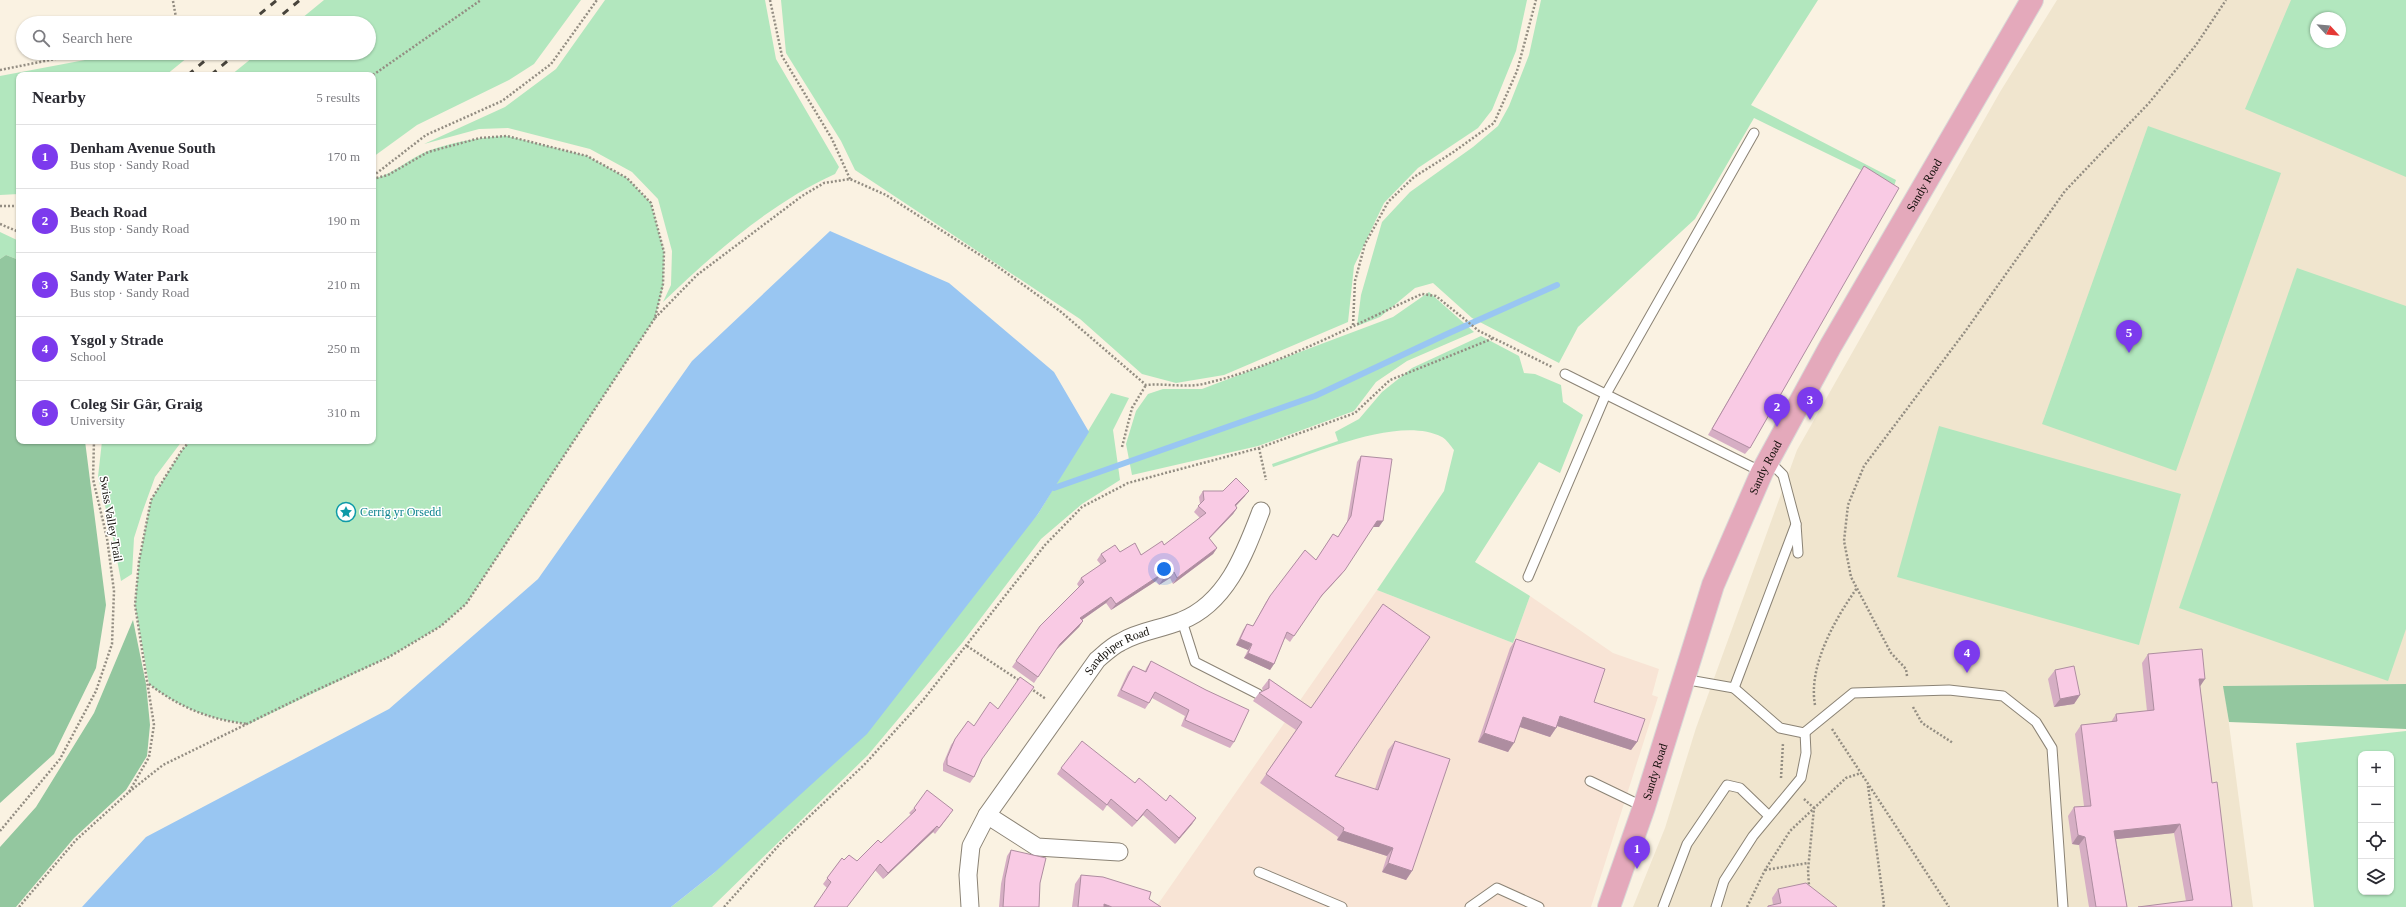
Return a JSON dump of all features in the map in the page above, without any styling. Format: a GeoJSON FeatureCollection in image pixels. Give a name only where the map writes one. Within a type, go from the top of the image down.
{"type":"FeatureCollection","features":[{"type":"Feature","properties":{"kind":"main road","name":"Sandy Road"},"geometry":{"type":"LineString","coordinates":[[1609,907],[1644,807],[1682,679],[1713,585],[1765,466],[1830,348],[2032,0]]}},
{"type":"Feature","properties":{"kind":"street","name":"Sandpiper Road"},"geometry":{"type":"LineString","coordinates":[[970,907],[968,875],[971,846],[987,816],[1097,660],[1121,642],[1182,621],[1200,611],[1216,597],[1232,576],[1245,553],[1261,511]]}},
{"type":"Feature","properties":{"kind":"street"},"geometry":{"type":"LineString","coordinates":[[987,816],[1038,847],[1119,852]]}},
{"type":"Feature","properties":{"kind":"lane"},"geometry":{"type":"LineString","coordinates":[[1528,577],[1606,394],[1754,133]]}},
{"type":"Feature","properties":{"kind":"lane"},"geometry":{"type":"LineString","coordinates":[[1565,374],[1782,475],[1796,524],[1798,552]]}},
{"type":"Feature","properties":{"kind":"lane"},"geometry":{"type":"LineString","coordinates":[[1734,688],[1796,524]]}},
{"type":"Feature","properties":{"kind":"lane"},"geometry":{"type":"LineString","coordinates":[[1182,621],[1195,662],[1258,694]]}},
{"type":"Feature","properties":{"kind":"lane"},"geometry":{"type":"LineString","coordinates":[[1682,679],[1734,688],[1780,728],[1805,732],[1853,693],[1949,690],[2003,696],[2036,722],[2052,748],[2063,907]]}},
{"type":"Feature","properties":{"kind":"lane"},"geometry":{"type":"LineString","coordinates":[[1716,907],[1724,881],[1768,815],[1800,778],[1806,753],[1805,732]]}},
{"type":"Feature","properties":{"kind":"lane"},"geometry":{"type":"LineString","coordinates":[[1590,781],[1644,807]]}},
{"type":"Feature","properties":{"kind":"lane"},"geometry":{"type":"LineString","coordinates":[[1663,907],[1687,844],[1727,785],[1740,788],[1768,815]]}},
{"type":"Feature","properties":{"kind":"lane"},"geometry":{"type":"LineString","coordinates":[[1259,872],[1342,907]]}},
{"type":"Feature","properties":{"kind":"lane"},"geometry":{"type":"LineString","coordinates":[[1470,907],[1497,888],[1540,907]]}},
{"type":"Feature","properties":{"kind":"path"},"geometry":{"type":"LineString","coordinates":[[376,73],[481,0]]}},
{"type":"Feature","properties":{"kind":"path"},"geometry":{"type":"LineString","coordinates":[[376,174],[426,135],[502,101],[552,64],[597,0]]}},
{"type":"Feature","properties":{"kind":"path"},"geometry":{"type":"LineString","coordinates":[[770,0],[782,56],[832,139],[850,179]]}},
{"type":"Feature","properties":{"kind":"path"},"geometry":{"type":"LineString","coordinates":[[1353,325],[1355,281],[1365,244],[1384,209],[1388,202],[1414,177],[1452,153],[1494,123],[1517,71],[1536,0]]}},
{"type":"Feature","properties":{"kind":"path"},"geometry":{"type":"LineString","coordinates":[[1953,742],[1922,723],[1912,706],[1911,692],[1906,669],[1891,653],[1851,577],[1844,541],[1848,505],[1864,466],[1964,333],[2065,191],[2149,103],[2196,44],[2226,0]]}},
{"type":"Feature","properties":{"kind":"path"},"geometry":{"type":"LineString","coordinates":[[173,1],[176,16]]}},
{"type":"Feature","properties":{"kind":"path"},"geometry":{"type":"LineString","coordinates":[[0,70],[50,60]]}},
{"type":"Feature","properties":{"kind":"path"},"geometry":{"type":"LineString","coordinates":[[376,178],[388,175],[428,152],[480,138],[507,136],[587,156],[627,178],[650,203],[664,252],[664,284],[655,318]]}},
{"type":"Feature","properties":{"kind":"path"},"geometry":{"type":"LineString","coordinates":[[19,907],[76,840],[129,792],[164,765],[310,693],[389,657],[441,626],[466,604],[655,318],[697,275],[802,196],[824,183],[850,179],[886,195],[991,262],[1060,311],[1146,385],[1159,384],[1177,386],[1202,384],[1224,378],[1273,360],[1422,294],[1436,296],[1463,316],[1479,331],[1565,374]]}},
{"type":"Feature","properties":{"kind":"path"},"geometry":{"type":"LineString","coordinates":[[0,206],[16,206]]}},
{"type":"Feature","properties":{"kind":"path"},"geometry":{"type":"LineString","coordinates":[[0,224],[16,231]]}},
{"type":"Feature","properties":{"kind":"path"},"geometry":{"type":"LineString","coordinates":[[724,907],[780,844],[869,760],[924,699],[1045,545],[1082,507],[1128,483],[1259,448],[1355,413],[1390,380],[1494,338]]}},
{"type":"Feature","properties":{"kind":"path"},"geometry":{"type":"LineString","coordinates":[[1122,447],[1132,408],[1146,385]]}},
{"type":"Feature","properties":{"kind":"path","name":"Swiss Valley Trail"},"geometry":{"type":"LineString","coordinates":[[0,831],[60,759],[96,691],[112,644],[114,591],[108,538],[93,479],[94,444]]}},
{"type":"Feature","properties":{"kind":"path"},"geometry":{"type":"LineString","coordinates":[[129,792],[149,757],[154,725],[135,605],[139,561],[151,500],[182,450],[187,444]]}},
{"type":"Feature","properties":{"kind":"path"},"geometry":{"type":"LineString","coordinates":[[1259,448],[1266,480]]}},
{"type":"Feature","properties":{"kind":"path"},"geometry":{"type":"LineString","coordinates":[[1857,588],[1838,615],[1813,677],[1814,704],[1950,907]]}},
{"type":"Feature","properties":{"kind":"path"},"geometry":{"type":"LineString","coordinates":[[967,646],[1062,709]]}},
{"type":"Feature","properties":{"kind":"path"},"geometry":{"type":"LineString","coordinates":[[148,684],[167,698],[197,713],[226,722],[248,724]]}},
{"type":"Feature","properties":{"kind":"path"},"geometry":{"type":"LineString","coordinates":[[1747,907],[1765,870],[1790,831],[1846,778],[1861,773]]}},
{"type":"Feature","properties":{"kind":"path"},"geometry":{"type":"LineString","coordinates":[[1868,783],[1884,905],[1883,907]]}},
{"type":"Feature","properties":{"kind":"path"},"geometry":{"type":"LineString","coordinates":[[1765,870],[1808,863]]}},
{"type":"Feature","properties":{"kind":"shaded area"},"geometry":{"type":"Polygon","coordinates":[[[2057,0],[2406,0],[2406,684],[2224,686],[2253,907],[1633,907],[1665,828],[1696,728],[1797,450],[2000,92],[2057,0]]]}},
{"type":"Feature","properties":{"kind":"shaded area"},"geometry":{"type":"Polygon","coordinates":[[[1377,590],[1513,643],[1530,596],[1613,653],[1659,669],[1652,695],[1658,697],[1591,907],[1156,907],[1377,590]]]}},
{"type":"Feature","properties":{"kind":"green space"},"geometry":{"type":"Polygon","coordinates":[[[324,0],[581,0],[534,64],[509,80],[417,125],[376,155],[376,72],[235,72],[249,60],[376,60],[376,16],[305,16],[324,0]]]}},
{"type":"Feature","properties":{"kind":"green space"},"geometry":{"type":"Polygon","coordinates":[[[605,0],[765,0],[776,59],[839,167],[835,174],[788,199],[744,230],[702,265],[663,302],[671,285],[672,251],[658,199],[632,172],[590,149],[508,128],[479,129],[424,144],[505,107],[556,69],[605,0]]]}},
{"type":"Feature","properties":{"kind":"green space"},"geometry":{"type":"Polygon","coordinates":[[[781,0],[1527,0],[1516,51],[1492,110],[1478,128],[1418,168],[1384,203],[1354,266],[1348,322],[1224,375],[1176,383],[1142,374],[1080,319],[855,170],[841,141],[786,53],[781,0]]]}},
{"type":"Feature","properties":{"kind":"green space"},"geometry":{"type":"Polygon","coordinates":[[[1541,0],[1818,0],[1751,105],[1896,180],[1894,186],[1754,118],[1695,219],[1578,327],[1559,363],[1472,318],[1433,283],[1415,288],[1380,317],[1357,326],[1361,295],[1382,222],[1410,192],[1473,147],[1498,126],[1509,106],[1529,55],[1541,0]]]}},
{"type":"Feature","properties":{"kind":"green space"},"geometry":{"type":"Polygon","coordinates":[[[2291,0],[2406,0],[2406,177],[2245,109],[2291,0]]]}},
{"type":"Feature","properties":{"kind":"green space"},"geometry":{"type":"Polygon","coordinates":[[[85,60],[184,60],[170,72],[21,72],[85,60]]]}},
{"type":"Feature","properties":{"kind":"green space"},"geometry":{"type":"Polygon","coordinates":[[[16,73],[16,194],[0,195],[0,76],[16,73]]]}},
{"type":"Feature","properties":{"kind":"green space"},"geometry":{"type":"Polygon","coordinates":[[[2148,126],[2281,173],[2176,471],[2042,424],[2148,126]]]}},
{"type":"Feature","properties":{"kind":"green space"},"geometry":{"type":"Polygon","coordinates":[[[507,136],[587,156],[627,178],[651,203],[664,252],[663,287],[655,318],[466,604],[441,626],[389,657],[249,724],[208,716],[184,706],[149,684],[135,605],[139,561],[151,500],[182,450],[187,444],[376,444],[376,178],[388,174],[428,151],[467,140],[507,136]]]}},
{"type":"Feature","properties":{"kind":"green space"},"geometry":{"type":"Polygon","coordinates":[[[0,232],[16,240],[16,259],[6,255],[0,259],[0,232]]]}},
{"type":"Feature","properties":{"kind":"green space"},"geometry":{"type":"Polygon","coordinates":[[[6,255],[16,259],[16,444],[85,444],[106,605],[96,668],[54,754],[0,803],[0,259],[6,255]]]}},
{"type":"Feature","properties":{"kind":"green space"},"geometry":{"type":"Polygon","coordinates":[[[2297,268],[2406,306],[2406,629],[2388,681],[2179,608],[2297,268]]]}},
{"type":"Feature","properties":{"kind":"green space"},"geometry":{"type":"Polygon","coordinates":[[[1429,292],[1474,332],[1407,361],[1376,382],[1354,411],[1258,446],[1132,475],[1126,444],[1136,411],[1148,394],[1163,389],[1202,389],[1393,317],[1429,292]]]}},
{"type":"Feature","properties":{"kind":"green space"},"geometry":{"type":"Polygon","coordinates":[[[1481,336],[1519,356],[1524,373],[1535,374],[1561,385],[1563,402],[1583,415],[1560,473],[1539,462],[1475,562],[1530,596],[1513,643],[1377,590],[1444,491],[1454,450],[1444,438],[1424,431],[1404,430],[1381,433],[1358,438],[1273,467],[1272,464],[1338,441],[1335,432],[1359,419],[1382,392],[1412,368],[1481,336]]]}},
{"type":"Feature","properties":{"kind":"green space"},"geometry":{"type":"Polygon","coordinates":[[[1111,393],[1129,398],[1113,430],[1120,480],[1082,504],[1041,539],[962,643],[868,755],[712,907],[671,907],[714,873],[1038,514],[1111,393]]]}},
{"type":"Feature","properties":{"kind":"green space"},"geometry":{"type":"Polygon","coordinates":[[[1939,426],[2181,494],[2139,645],[1897,577],[1939,426]]]}},
{"type":"Feature","properties":{"kind":"green space"},"geometry":{"type":"Polygon","coordinates":[[[102,444],[180,444],[155,477],[134,538],[132,574],[121,581],[113,538],[98,477],[102,444]]]}},
{"type":"Feature","properties":{"kind":"green space"},"geometry":{"type":"Polygon","coordinates":[[[133,620],[146,684],[150,725],[147,756],[126,790],[74,838],[16,907],[0,907],[0,847],[36,807],[94,713],[133,620]]]}},
{"type":"Feature","properties":{"kind":"green space"},"geometry":{"type":"Polygon","coordinates":[[[2406,684],[2406,729],[2229,722],[2223,686],[2406,684]]]}},
{"type":"Feature","properties":{"kind":"green space"},"geometry":{"type":"Polygon","coordinates":[[[2406,731],[2406,907],[2314,907],[2296,743],[2406,731]]]}},
{"type":"Feature","properties":{"kind":"water"},"geometry":{"type":"Polygon","coordinates":[[[830,231],[949,283],[1054,372],[1089,432],[1038,514],[867,734],[714,873],[671,907],[82,907],[146,837],[389,709],[538,579],[692,361],[830,231]]]}},
{"type":"Feature","properties":{"kind":"building"},"geometry":{"type":"Polygon","coordinates":[[[1864,166],[1899,188],[1750,448],[1712,429],[1864,166]]]}},
{"type":"Feature","properties":{"kind":"building"},"geometry":{"type":"Polygon","coordinates":[[[1361,456],[1392,459],[1383,521],[1377,521],[1345,570],[1322,595],[1294,636],[1287,632],[1274,664],[1248,653],[1252,644],[1240,639],[1247,624],[1253,626],[1270,596],[1305,550],[1316,560],[1333,534],[1338,537],[1351,516],[1361,456]]]}},
{"type":"Feature","properties":{"kind":"building"},"geometry":{"type":"Polygon","coordinates":[[[1236,478],[1249,491],[1235,505],[1237,508],[1209,538],[1217,548],[1177,578],[1174,572],[1163,579],[1160,575],[1116,604],[1111,597],[1080,618],[1083,621],[1060,644],[1038,677],[1016,661],[1040,626],[1084,582],[1081,578],[1106,561],[1101,554],[1115,545],[1120,552],[1135,543],[1141,555],[1162,541],[1164,545],[1206,513],[1198,506],[1204,500],[1203,491],[1223,491],[1236,478]]]}},
{"type":"Feature","properties":{"kind":"building"},"geometry":{"type":"Polygon","coordinates":[[[1383,604],[1430,637],[1335,776],[1378,790],[1395,741],[1450,759],[1412,871],[1388,863],[1393,848],[1343,831],[1344,828],[1266,774],[1302,722],[1259,693],[1269,688],[1269,679],[1311,708],[1383,604]]]}},
{"type":"Feature","properties":{"kind":"building"},"geometry":{"type":"Polygon","coordinates":[[[1516,639],[1605,669],[1594,702],[1645,719],[1637,742],[1560,716],[1556,728],[1523,717],[1514,743],[1484,733],[1516,639]]]}},
{"type":"Feature","properties":{"kind":"building"},"geometry":{"type":"Polygon","coordinates":[[[2202,649],[2205,679],[2199,679],[2212,783],[2217,782],[2232,907],[2138,907],[2193,900],[2180,824],[2114,831],[2127,907],[2096,907],[2085,837],[2078,835],[2074,807],[2091,806],[2081,725],[2117,721],[2116,714],[2154,710],[2148,654],[2202,649]]]}},
{"type":"Feature","properties":{"kind":"building"},"geometry":{"type":"Polygon","coordinates":[[[1151,661],[1206,690],[1249,710],[1234,742],[1185,720],[1189,710],[1155,692],[1149,703],[1121,690],[1133,666],[1146,672],[1151,661]]]}},
{"type":"Feature","properties":{"kind":"building"},"geometry":{"type":"Polygon","coordinates":[[[2074,666],[2080,695],[2060,699],[2055,670],[2074,666]]]}},
{"type":"Feature","properties":{"kind":"building"},"geometry":{"type":"Polygon","coordinates":[[[1020,677],[1034,687],[982,759],[974,777],[947,765],[947,758],[955,739],[968,721],[974,726],[990,702],[998,709],[1020,677]]]}},
{"type":"Feature","properties":{"kind":"building"},"geometry":{"type":"Polygon","coordinates":[[[1082,741],[1135,783],[1139,778],[1166,801],[1170,795],[1196,818],[1179,838],[1147,809],[1137,821],[1111,799],[1107,805],[1061,768],[1082,741]]]}},
{"type":"Feature","properties":{"kind":"building"},"geometry":{"type":"Polygon","coordinates":[[[927,790],[953,810],[939,828],[937,826],[888,873],[880,864],[847,907],[814,907],[831,882],[827,878],[842,858],[844,860],[849,855],[857,861],[878,840],[881,843],[916,810],[914,808],[927,790]]]}},
{"type":"Feature","properties":{"kind":"building"},"geometry":{"type":"Polygon","coordinates":[[[1011,850],[1046,858],[1040,883],[1039,907],[1003,907],[1005,878],[1011,850]]]}},
{"type":"Feature","properties":{"kind":"building"},"geometry":{"type":"Polygon","coordinates":[[[1081,875],[1103,877],[1151,892],[1149,899],[1161,907],[1112,907],[1104,904],[1104,907],[1078,907],[1081,875]]]}},
{"type":"Feature","properties":{"kind":"building"},"geometry":{"type":"Polygon","coordinates":[[[1806,883],[1837,907],[1768,907],[1781,903],[1778,889],[1806,883]]]}},
{"type":"Feature","properties":{"kind":"waterway"},"geometry":{"type":"LineString","coordinates":[[1054,488],[1315,396],[1447,334],[1557,285]]}},
{"type":"Feature","properties":{"kind":"railway"},"geometry":{"type":"LineString","coordinates":[[258,16],[277,0]]}},
{"type":"Feature","properties":{"kind":"railway"},"geometry":{"type":"LineString","coordinates":[[281,16],[300,0]]}},
{"type":"Feature","properties":{"kind":"railway"},"geometry":{"type":"LineString","coordinates":[[192,72],[206,60]]}},
{"type":"Feature","properties":{"kind":"railway"},"geometry":{"type":"LineString","coordinates":[[215,72],[229,60]]}},
{"type":"Feature","properties":{"kind":"place","name":"Coleg Sir Gâr, Graig"},"geometry":{"type":"Point","coordinates":[2129,353]}},
{"type":"Feature","properties":{"kind":"place","name":"Sandy Water Park"},"geometry":{"type":"Point","coordinates":[1810,420]}},
{"type":"Feature","properties":{"kind":"place","name":"Beach Road"},"geometry":{"type":"Point","coordinates":[1777,427]}},
{"type":"Feature","properties":{"kind":"place","name":"Cerrig yr Orsedd"},"geometry":{"type":"Point","coordinates":[346,512]}},
{"type":"Feature","properties":{"kind":"place","name":"Ysgol y Strade"},"geometry":{"type":"Point","coordinates":[1967,673]}},
{"type":"Feature","properties":{"kind":"place","name":"Denham Avenue South"},"geometry":{"type":"Point","coordinates":[1637,869]}}]}
